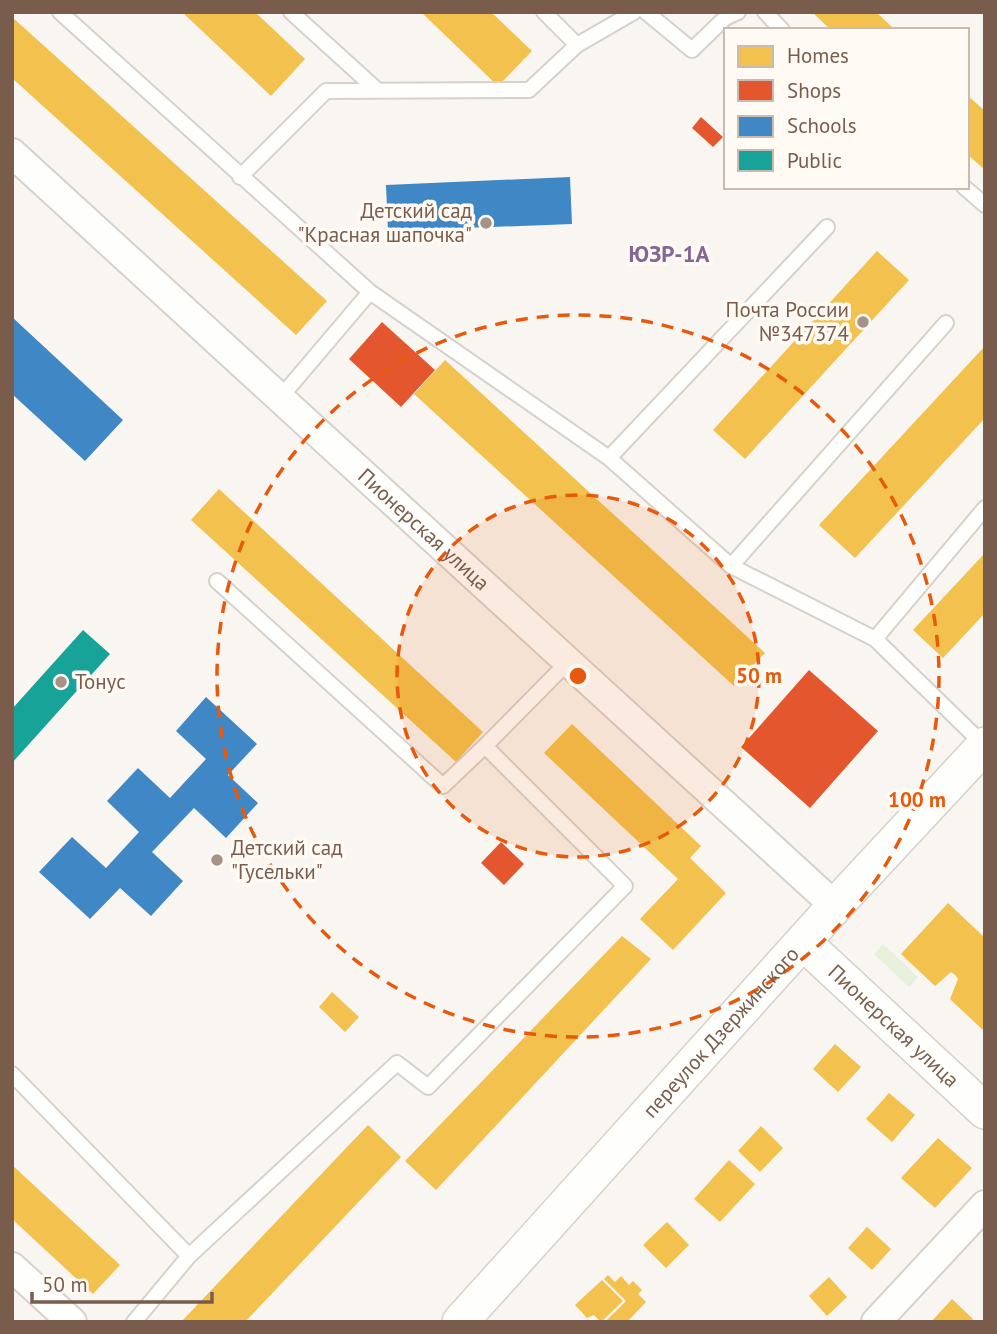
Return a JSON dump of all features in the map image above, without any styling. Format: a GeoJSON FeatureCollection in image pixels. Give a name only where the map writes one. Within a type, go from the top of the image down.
{"type":"FeatureCollection","features":[{"type":"Feature","properties":{"kind":"street","name":"Пионерская улица"},"geometry":{"type":"LineString","coordinates":[[12,153],[835,906]]}},
{"type":"Feature","properties":{"kind":"street","name":"переулок Дзержинского"},"geometry":{"type":"LineString","coordinates":[[460,1322],[835,906],[985,745]]}},
{"type":"Feature","properties":{"kind":"street","name":"Пионерская улица"},"geometry":{"type":"LineString","coordinates":[[804,943],[985,1111]]}},
{"type":"Feature","properties":{"kind":"street"},"geometry":{"type":"LineString","coordinates":[[876,1322],[985,1205]]}},
{"type":"Feature","properties":{"kind":"street"},"geometry":{"type":"LineString","coordinates":[[12,1267],[72,1322]]}},
{"type":"Feature","properties":{"kind":"lane"},"geometry":{"type":"LineString","coordinates":[[60,12],[370,292],[610,458],[731,566],[875,639],[985,745]]}},
{"type":"Feature","properties":{"kind":"lane"},"geometry":{"type":"LineString","coordinates":[[291,12],[376,89]]}},
{"type":"Feature","properties":{"kind":"lane"},"geometry":{"type":"LineString","coordinates":[[544,12],[577,45]]}},
{"type":"Feature","properties":{"kind":"lane"},"geometry":{"type":"LineString","coordinates":[[240,177],[326,91],[529,90],[577,45],[634,12]]}},
{"type":"Feature","properties":{"kind":"lane"},"geometry":{"type":"LineString","coordinates":[[646,12],[692,50],[726,18],[738,12]]}},
{"type":"Feature","properties":{"kind":"lane"},"geometry":{"type":"LineString","coordinates":[[765,12],[780,28]]}},
{"type":"Feature","properties":{"kind":"lane"},"geometry":{"type":"LineString","coordinates":[[966,189],[985,205]]}},
{"type":"Feature","properties":{"kind":"lane"},"geometry":{"type":"LineString","coordinates":[[610,458],[827,227]]}},
{"type":"Feature","properties":{"kind":"lane"},"geometry":{"type":"LineString","coordinates":[[280,398],[370,292]]}},
{"type":"Feature","properties":{"kind":"lane"},"geometry":{"type":"LineString","coordinates":[[731,566],[946,323]]}},
{"type":"Feature","properties":{"kind":"lane"},"geometry":{"type":"LineString","coordinates":[[875,639],[985,508]]}},
{"type":"Feature","properties":{"kind":"lane"},"geometry":{"type":"LineString","coordinates":[[217,581],[443,786],[568,662]]}},
{"type":"Feature","properties":{"kind":"lane"},"geometry":{"type":"LineString","coordinates":[[134,1322],[189,1256],[397,1063],[428,1087],[625,886],[485,746]]}},
{"type":"Feature","properties":{"kind":"lane"},"geometry":{"type":"LineString","coordinates":[[12,1074],[189,1256]]}},
{"type":"Feature","properties":{"kind":"green space"},"geometry":{"type":"Polygon","coordinates":[[[883,944],[918,977],[909,987],[874,954],[883,944]]]}},
{"type":"Feature","properties":{"kind":"building: Homes"},"geometry":{"type":"Polygon","coordinates":[[[182,12],[255,12],[305,59],[271,96],[182,12]]]}},
{"type":"Feature","properties":{"kind":"building: Homes"},"geometry":{"type":"Polygon","coordinates":[[[421,12],[491,12],[532,51],[498,86],[421,12]]]}},
{"type":"Feature","properties":{"kind":"building: Homes"},"geometry":{"type":"Polygon","coordinates":[[[812,12],[876,12],[893,28],[829,28],[812,12]]]}},
{"type":"Feature","properties":{"kind":"building: Homes"},"geometry":{"type":"Polygon","coordinates":[[[12,17],[327,301],[296,335],[12,78],[12,17]]]}},
{"type":"Feature","properties":{"kind":"building: Homes"},"geometry":{"type":"Polygon","coordinates":[[[969,97],[985,111],[985,170],[969,156],[969,97]]]}},
{"type":"Feature","properties":{"kind":"building: Homes"},"geometry":{"type":"Polygon","coordinates":[[[877,251],[909,280],[745,459],[713,430],[877,251]]]}},
{"type":"Feature","properties":{"kind":"building: Homes"},"geometry":{"type":"Polygon","coordinates":[[[985,346],[985,418],[855,558],[819,525],[985,346]]]}},
{"type":"Feature","properties":{"kind":"building: Homes"},"geometry":{"type":"Polygon","coordinates":[[[445,360],[765,653],[734,686],[414,394],[445,360]]]}},
{"type":"Feature","properties":{"kind":"building: Homes"},"geometry":{"type":"Polygon","coordinates":[[[219,489],[483,732],[456,762],[191,520],[219,489]]]}},
{"type":"Feature","properties":{"kind":"building: Homes"},"geometry":{"type":"Polygon","coordinates":[[[985,553],[985,613],[943,658],[913,630],[985,553]]]}},
{"type":"Feature","properties":{"kind":"building: Homes"},"geometry":{"type":"Polygon","coordinates":[[[572,724],[701,846],[690,858],[726,893],[673,950],[640,919],[678,879],[544,753],[572,724]]]}},
{"type":"Feature","properties":{"kind":"building: Homes"},"geometry":{"type":"Polygon","coordinates":[[[948,903],[983,936],[985,934],[985,1032],[950,999],[958,979],[955,975],[951,972],[935,986],[901,954],[948,903]]]}},
{"type":"Feature","properties":{"kind":"building: Homes"},"geometry":{"type":"Polygon","coordinates":[[[622,936],[651,959],[436,1190],[405,1161],[622,936]]]}},
{"type":"Feature","properties":{"kind":"building: Homes"},"geometry":{"type":"Polygon","coordinates":[[[332,992],[359,1017],[345,1032],[319,1007],[332,992]]]}},
{"type":"Feature","properties":{"kind":"building: Homes"},"geometry":{"type":"Polygon","coordinates":[[[835,1044],[861,1067],[838,1092],[813,1069],[835,1044]]]}},
{"type":"Feature","properties":{"kind":"building: Homes"},"geometry":{"type":"Polygon","coordinates":[[[889,1093],[915,1115],[892,1142],[866,1119],[889,1093]]]}},
{"type":"Feature","properties":{"kind":"building: Homes"},"geometry":{"type":"Polygon","coordinates":[[[368,1125],[401,1157],[245,1322],[181,1322],[368,1125]]]}},
{"type":"Feature","properties":{"kind":"building: Homes"},"geometry":{"type":"Polygon","coordinates":[[[761,1126],[783,1148],[760,1172],[738,1151],[761,1126]]]}},
{"type":"Feature","properties":{"kind":"building: Homes"},"geometry":{"type":"Polygon","coordinates":[[[938,1138],[972,1168],[935,1208],[901,1178],[938,1138]]]}},
{"type":"Feature","properties":{"kind":"building: Homes"},"geometry":{"type":"Polygon","coordinates":[[[729,1160],[755,1184],[720,1222],[694,1199],[729,1160]]]}},
{"type":"Feature","properties":{"kind":"building: Homes"},"geometry":{"type":"Polygon","coordinates":[[[12,1165],[120,1265],[93,1294],[12,1219],[12,1165]]]}},
{"type":"Feature","properties":{"kind":"building: Homes"},"geometry":{"type":"Polygon","coordinates":[[[667,1222],[689,1245],[666,1268],[643,1245],[667,1222]]]}},
{"type":"Feature","properties":{"kind":"building: Homes"},"geometry":{"type":"Polygon","coordinates":[[[867,1227],[891,1249],[872,1270],[848,1248],[867,1227]]]}},
{"type":"Feature","properties":{"kind":"building: Homes"},"geometry":{"type":"Polygon","coordinates":[[[608,1275],[615,1282],[621,1276],[629,1285],[633,1281],[642,1290],[638,1294],[646,1302],[627,1322],[605,1322],[626,1301],[604,1279],[608,1275]]]}},
{"type":"Feature","properties":{"kind":"building: Homes"},"geometry":{"type":"Polygon","coordinates":[[[829,1277],[847,1297],[827,1316],[809,1296],[829,1277]]]}},
{"type":"Feature","properties":{"kind":"building: Homes"},"geometry":{"type":"Polygon","coordinates":[[[602,1280],[623,1301],[601,1322],[594,1315],[587,1318],[575,1305],[602,1280]]]}},
{"type":"Feature","properties":{"kind":"building: Homes"},"geometry":{"type":"Polygon","coordinates":[[[952,1299],[973,1319],[971,1322],[931,1322],[952,1299]]]}},
{"type":"Feature","properties":{"kind":"building: Shops"},"geometry":{"type":"Polygon","coordinates":[[[701,117],[723,137],[713,147],[692,128],[701,117]]]}},
{"type":"Feature","properties":{"kind":"building: Shops"},"geometry":{"type":"Polygon","coordinates":[[[382,322],[435,370],[401,407],[349,359],[382,322]]]}},
{"type":"Feature","properties":{"kind":"building: Shops"},"geometry":{"type":"Polygon","coordinates":[[[809,670],[878,731],[810,808],[741,747],[809,670]]]}},
{"type":"Feature","properties":{"kind":"building: Shops"},"geometry":{"type":"Polygon","coordinates":[[[501,842],[524,864],[504,885],[481,863],[501,842]]]}},
{"type":"Feature","properties":{"kind":"building: Schools"},"geometry":{"type":"Polygon","coordinates":[[[570,177],[572,224],[388,231],[386,185],[570,177]]]}},
{"type":"Feature","properties":{"kind":"building: Schools"},"geometry":{"type":"Polygon","coordinates":[[[12,317],[123,420],[85,461],[12,394],[12,317]]]}},
{"type":"Feature","properties":{"kind":"building: Schools"},"geometry":{"type":"Polygon","coordinates":[[[206,697],[257,744],[228,775],[258,803],[226,838],[194,808],[152,852],[183,881],[151,916],[120,888],[90,919],[39,872],[72,837],[106,868],[139,832],[107,801],[138,768],[170,798],[206,759],[176,731],[206,697]]]}},
{"type":"Feature","properties":{"kind":"building: Public","name":"Тонус"},"geometry":{"type":"Polygon","coordinates":[[[83,630],[110,654],[12,763],[12,709],[83,630]]]}},
{"type":"Feature","properties":{"kind":"place","name":"Детский сад \"Красная шапочка\""},"geometry":{"type":"Point","coordinates":[486,223]}},
{"type":"Feature","properties":{"kind":"place","name":"Почта России №347374"},"geometry":{"type":"Point","coordinates":[863,322]}},
{"type":"Feature","properties":{"kind":"place","name":"Тонус"},"geometry":{"type":"Point","coordinates":[61,682]}},
{"type":"Feature","properties":{"kind":"place","name":"Детский сад \"Гусельки\""},"geometry":{"type":"Point","coordinates":[217,860]}},
{"type":"Feature","properties":{"kind":"district","name":"ЮЗР-1А"},"geometry":{"type":"Point","coordinates":[669,254]}}]}
